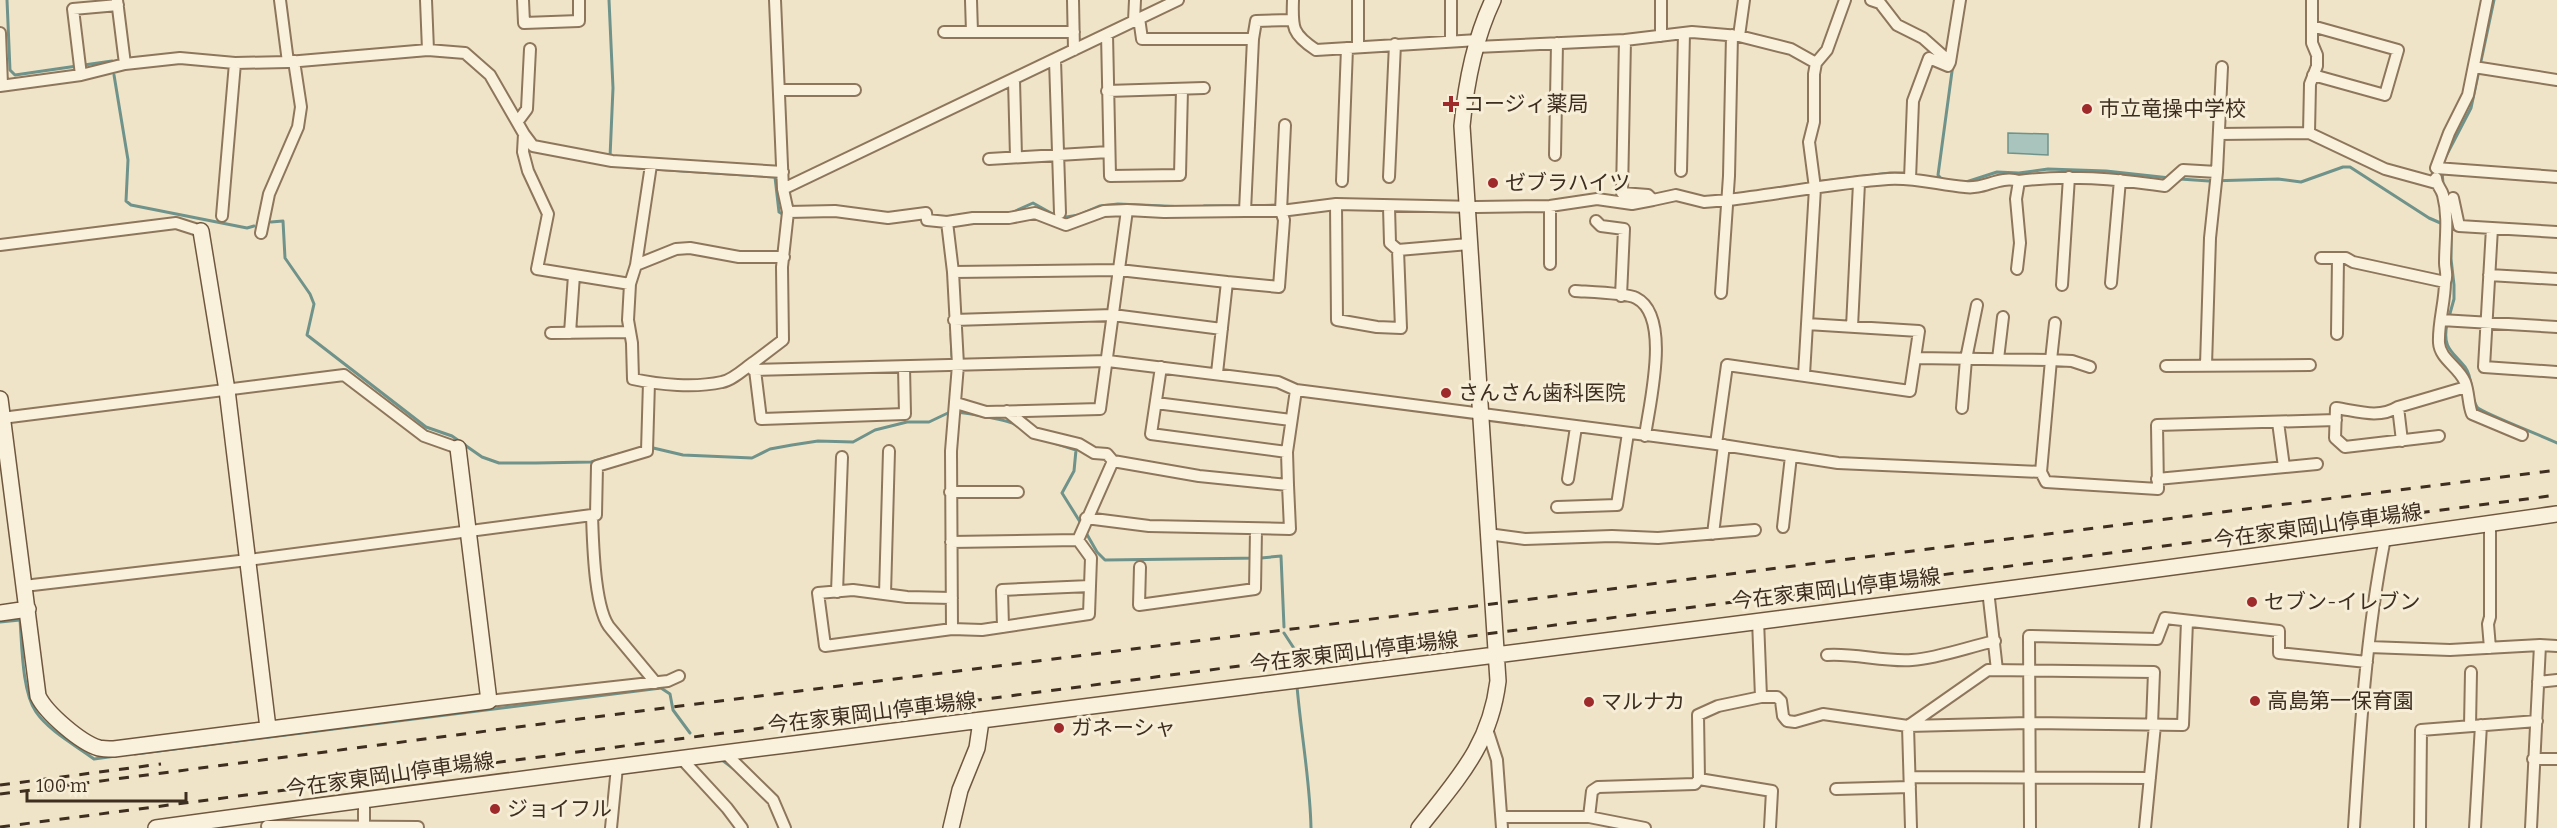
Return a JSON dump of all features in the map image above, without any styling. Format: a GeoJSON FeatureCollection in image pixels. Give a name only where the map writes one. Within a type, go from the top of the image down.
{"type":"FeatureCollection","features":[{"type":"Feature","properties":{"kind":"street"},"geometry":{"type":"LineString","coordinates":[[261,233],[269,194],[298,127],[301,107],[280,0]]}},
{"type":"Feature","properties":{"kind":"street"},"geometry":{"type":"LineString","coordinates":[[426,0],[428,50]]}},
{"type":"Feature","properties":{"kind":"street"},"geometry":{"type":"LineString","coordinates":[[523,0],[524,23],[579,21],[579,0]]}},
{"type":"Feature","properties":{"kind":"street"},"geometry":{"type":"LineString","coordinates":[[651,168],[636,265],[630,284],[628,320],[633,379],[685,384],[724,382],[754,366],[783,340],[782,267],[788,215],[783,189],[775,0]]}},
{"type":"Feature","properties":{"kind":"street"},"geometry":{"type":"LineString","coordinates":[[971,0],[972,32]]}},
{"type":"Feature","properties":{"kind":"street"},"geometry":{"type":"LineString","coordinates":[[1073,0],[1074,50]]}},
{"type":"Feature","properties":{"kind":"street"},"geometry":{"type":"LineString","coordinates":[[1135,0],[1142,39],[1253,39]]}},
{"type":"Feature","properties":{"kind":"street"},"geometry":{"type":"LineString","coordinates":[[783,189],[1178,0]]}},
{"type":"Feature","properties":{"kind":"street"},"geometry":{"type":"LineString","coordinates":[[1293,0],[1292,20],[1299,38],[1316,50],[1451,42],[1557,43],[1625,40],[1684,33],[1736,36],[1791,49],[1816,63]]}},
{"type":"Feature","properties":{"kind":"street"},"geometry":{"type":"LineString","coordinates":[[1342,181],[1352,47],[1358,0]]}},
{"type":"Feature","properties":{"kind":"street"},"geometry":{"type":"LineString","coordinates":[[1451,0],[1451,42]]}},
{"type":"Feature","properties":{"kind":"street"},"geometry":{"type":"LineString","coordinates":[[1419,828],[1473,759],[1487,729],[1498,681],[1479,416],[1462,126],[1467,79],[1493,0]]}},
{"type":"Feature","properties":{"kind":"street"},"geometry":{"type":"LineString","coordinates":[[1661,0],[1661,36]]}},
{"type":"Feature","properties":{"kind":"street"},"geometry":{"type":"LineString","coordinates":[[1721,293],[1736,36],[1744,0]]}},
{"type":"Feature","properties":{"kind":"street"},"geometry":{"type":"LineString","coordinates":[[1804,375],[1815,185],[1809,142],[1814,122],[1814,74],[1816,63],[1827,50],[1845,0]]}},
{"type":"Feature","properties":{"kind":"street"},"geometry":{"type":"LineString","coordinates":[[1871,0],[1880,3],[1897,25],[1923,38],[1950,62]]}},
{"type":"Feature","properties":{"kind":"street"},"geometry":{"type":"LineString","coordinates":[[1910,176],[1914,101],[1929,58],[1948,66],[1950,62],[1960,0]]}},
{"type":"Feature","properties":{"kind":"street"},"geometry":{"type":"LineString","coordinates":[[2309,133],[2310,84],[2317,55],[2312,43],[2312,0]]}},
{"type":"Feature","properties":{"kind":"street"},"geometry":{"type":"LineString","coordinates":[[2436,183],[2449,133],[2468,95],[2478,68],[2487,0]]}},
{"type":"Feature","properties":{"kind":"street"},"geometry":{"type":"LineString","coordinates":[[80,69],[73,9],[118,2],[125,64]]}},
{"type":"Feature","properties":{"kind":"street"},"geometry":{"type":"LineString","coordinates":[[1246,208],[1253,39],[1256,21],[1292,20]]}},
{"type":"Feature","properties":{"kind":"street"},"geometry":{"type":"LineString","coordinates":[[2312,26],[2398,50],[2385,95],[2313,75]]}},
{"type":"Feature","properties":{"kind":"street"},"geometry":{"type":"LineString","coordinates":[[944,32],[1074,32]]}},
{"type":"Feature","properties":{"kind":"street"},"geometry":{"type":"LineString","coordinates":[[0,33],[1,86],[80,69],[180,58],[235,63],[291,62],[428,50],[465,53],[490,75],[524,134],[534,146],[651,168],[783,172]]}},
{"type":"Feature","properties":{"kind":"street"},"geometry":{"type":"LineString","coordinates":[[1681,171],[1684,33]]}},
{"type":"Feature","properties":{"kind":"street"},"geometry":{"type":"LineString","coordinates":[[1107,34],[1110,176],[1180,175],[1182,89]]}},
{"type":"Feature","properties":{"kind":"street"},"geometry":{"type":"LineString","coordinates":[[1625,40],[1622,194],[1652,198]]}},
{"type":"Feature","properties":{"kind":"street"},"geometry":{"type":"LineString","coordinates":[[1555,155],[1557,43]]}},
{"type":"Feature","properties":{"kind":"street"},"geometry":{"type":"LineString","coordinates":[[1389,177],[1395,44]]}},
{"type":"Feature","properties":{"kind":"street"},"geometry":{"type":"LineString","coordinates":[[518,121],[528,109],[530,49]]}},
{"type":"Feature","properties":{"kind":"street"},"geometry":{"type":"LineString","coordinates":[[1054,60],[1060,213]]}},
{"type":"Feature","properties":{"kind":"street"},"geometry":{"type":"LineString","coordinates":[[222,216],[235,63]]}},
{"type":"Feature","properties":{"kind":"street"},"geometry":{"type":"LineString","coordinates":[[2206,365],[2210,238],[2217,179],[2222,67]]}},
{"type":"Feature","properties":{"kind":"street"},"geometry":{"type":"LineString","coordinates":[[2478,68],[2557,80]]}},
{"type":"Feature","properties":{"kind":"street"},"geometry":{"type":"LineString","coordinates":[[1014,80],[1016,157]]}},
{"type":"Feature","properties":{"kind":"street"},"geometry":{"type":"LineString","coordinates":[[1107,91],[1204,88]]}},
{"type":"Feature","properties":{"kind":"street"},"geometry":{"type":"LineString","coordinates":[[780,90],[855,90]]}},
{"type":"Feature","properties":{"kind":"street"},"geometry":{"type":"LineString","coordinates":[[952,272],[1119,270],[1279,288],[1284,220],[1280,207],[1285,125]]}},
{"type":"Feature","properties":{"kind":"street"},"geometry":{"type":"LineString","coordinates":[[2219,134],[2309,133],[2385,168],[2436,183],[2443,194],[2446,226],[2446,321],[2439,344],[2442,354],[2458,371],[2466,387],[2467,402],[2472,414],[2522,435]]}},
{"type":"Feature","properties":{"kind":"street"},"geometry":{"type":"LineString","coordinates":[[524,134],[523,152],[528,171],[548,214],[537,269],[630,284]]}},
{"type":"Feature","properties":{"kind":"street"},"geometry":{"type":"LineString","coordinates":[[989,159],[1109,152]]}},
{"type":"Feature","properties":{"kind":"street"},"geometry":{"type":"LineString","coordinates":[[2440,169],[2557,177]]}},
{"type":"Feature","properties":{"kind":"street"},"geometry":{"type":"LineString","coordinates":[[788,215],[835,211],[888,218],[926,213],[926,217],[945,222],[973,218],[1009,218],[1035,213],[1066,225],[1104,211],[1127,210],[1336,204],[1389,207],[1550,206],[1597,199],[1632,204],[1652,198],[1676,195],[1704,202],[1815,185],[1859,183],[1910,176],[1966,188],[1999,179],[2011,178],[2019,181],[2069,177],[2120,180],[2164,186],[2183,170],[2217,179]]}},
{"type":"Feature","properties":{"kind":"street"},"geometry":{"type":"LineString","coordinates":[[2062,285],[2069,177]]}},
{"type":"Feature","properties":{"kind":"street"},"geometry":{"type":"LineString","coordinates":[[2111,283],[2120,180]]}},
{"type":"Feature","properties":{"kind":"street"},"geometry":{"type":"LineString","coordinates":[[2017,269],[2020,243],[2016,199],[2019,181]]}},
{"type":"Feature","properties":{"kind":"street"},"geometry":{"type":"LineString","coordinates":[[1852,327],[1859,183]]}},
{"type":"Feature","properties":{"kind":"street"},"geometry":{"type":"LineString","coordinates":[[2453,198],[2459,226],[2557,232]]}},
{"type":"Feature","properties":{"kind":"street"},"geometry":{"type":"LineString","coordinates":[[1336,204],[1337,320],[1377,327],[1401,328],[1398,250]]}},
{"type":"Feature","properties":{"kind":"street"},"geometry":{"type":"LineString","coordinates":[[1550,206],[1550,264]]}},
{"type":"Feature","properties":{"kind":"street"},"geometry":{"type":"LineString","coordinates":[[1389,207],[1390,243],[1398,250],[1469,244]]}},
{"type":"Feature","properties":{"kind":"street"},"geometry":{"type":"LineString","coordinates":[[955,409],[986,412],[1100,409],[1127,210]]}},
{"type":"Feature","properties":{"kind":"street"},"geometry":{"type":"LineString","coordinates":[[945,222],[952,272],[958,366],[950,492],[952,629]]}},
{"type":"Feature","properties":{"kind":"street"},"geometry":{"type":"LineString","coordinates":[[1596,222],[1601,226],[1624,229],[1621,296]]}},
{"type":"Feature","properties":{"kind":"street"},"geometry":{"type":"LineString","coordinates":[[0,244],[176,223],[201,231],[227,390],[268,728]]}},
{"type":"Feature","properties":{"kind":"street"},"geometry":{"type":"LineString","coordinates":[[2492,228],[2484,367],[2557,372]]}},
{"type":"Feature","properties":{"kind":"street"},"geometry":{"type":"LineString","coordinates":[[636,265],[676,249],[690,248],[739,257],[784,257]]}},
{"type":"Feature","properties":{"kind":"street"},"geometry":{"type":"LineString","coordinates":[[2321,258],[2338,258],[2445,282]]}},
{"type":"Feature","properties":{"kind":"street"},"geometry":{"type":"LineString","coordinates":[[2337,333],[2338,258]]}},
{"type":"Feature","properties":{"kind":"street"},"geometry":{"type":"LineString","coordinates":[[570,333],[574,275]]}},
{"type":"Feature","properties":{"kind":"street"},"geometry":{"type":"LineString","coordinates":[[2489,275],[2557,279]]}},
{"type":"Feature","properties":{"kind":"street"},"geometry":{"type":"LineString","coordinates":[[1217,373],[1227,282]]}},
{"type":"Feature","properties":{"kind":"street"},"geometry":{"type":"LineString","coordinates":[[1575,291],[1635,297],[1644,305],[1652,320],[1656,341],[1656,361],[1645,436]]}},
{"type":"Feature","properties":{"kind":"street"},"geometry":{"type":"LineString","coordinates":[[1962,408],[1966,359],[1977,305]]}},
{"type":"Feature","properties":{"kind":"street"},"geometry":{"type":"LineString","coordinates":[[954,320],[1113,315],[1222,328]]}},
{"type":"Feature","properties":{"kind":"street"},"geometry":{"type":"LineString","coordinates":[[1998,359],[2003,317]]}},
{"type":"Feature","properties":{"kind":"street"},"geometry":{"type":"LineString","coordinates":[[2446,321],[2557,327]]}},
{"type":"Feature","properties":{"kind":"street"},"geometry":{"type":"LineString","coordinates":[[2055,323],[2042,472],[2046,482],[2158,489],[2157,425],[2336,420]]}},
{"type":"Feature","properties":{"kind":"street"},"geometry":{"type":"LineString","coordinates":[[1713,534],[1727,365],[1910,391],[1919,331],[1807,324]]}},
{"type":"Feature","properties":{"kind":"street"},"geometry":{"type":"LineString","coordinates":[[551,333],[630,332]]}},
{"type":"Feature","properties":{"kind":"street"},"geometry":{"type":"LineString","coordinates":[[1915,358],[2072,361],[2090,367]]}},
{"type":"Feature","properties":{"kind":"street"},"geometry":{"type":"LineString","coordinates":[[754,366],[903,367],[1108,361],[1217,373],[1278,382],[1296,390],[1479,416],[1720,445],[1838,463],[2042,472]]}},
{"type":"Feature","properties":{"kind":"street"},"geometry":{"type":"LineString","coordinates":[[2166,366],[2310,365]]}},
{"type":"Feature","properties":{"kind":"street"},"geometry":{"type":"LineString","coordinates":[[754,366],[761,419],[905,414],[903,367]]}},
{"type":"Feature","properties":{"kind":"street"},"geometry":{"type":"LineString","coordinates":[[1161,367],[1151,434],[1287,452]]}},
{"type":"Feature","properties":{"kind":"street"},"geometry":{"type":"LineString","coordinates":[[3,417],[344,375],[424,436],[458,448],[489,701]]}},
{"type":"Feature","properties":{"kind":"street"},"geometry":{"type":"LineString","coordinates":[[24,586],[596,515],[597,466],[648,446],[649,382]]}},
{"type":"Feature","properties":{"kind":"street"},"geometry":{"type":"LineString","coordinates":[[2439,436],[2345,447],[2335,438],[2336,408],[2373,414],[2389,413],[2398,407],[2466,387]]}},
{"type":"Feature","properties":{"kind":"street"},"geometry":{"type":"LineString","coordinates":[[951,542],[1083,528],[1149,526],[1290,529],[1287,452],[1296,390]]}},
{"type":"Feature","properties":{"kind":"street"},"geometry":{"type":"LineString","coordinates":[[0,399],[38,696],[48,712],[88,743],[100,748],[114,749],[489,701],[656,683],[678,676]]}},
{"type":"Feature","properties":{"kind":"street"},"geometry":{"type":"LineString","coordinates":[[1156,403],[1291,420]]}},
{"type":"Feature","properties":{"kind":"street"},"geometry":{"type":"LineString","coordinates":[[2398,407],[2402,441]]}},
{"type":"Feature","properties":{"kind":"street"},"geometry":{"type":"LineString","coordinates":[[1007,411],[1034,433],[1079,444],[1094,453],[1107,454],[1113,461],[1199,476],[1288,485]]}},
{"type":"Feature","properties":{"kind":"street"},"geometry":{"type":"LineString","coordinates":[[2278,422],[2284,467]]}},
{"type":"Feature","properties":{"kind":"street"},"geometry":{"type":"LineString","coordinates":[[1568,479],[1576,427]]}},
{"type":"Feature","properties":{"kind":"street"},"geometry":{"type":"LineString","coordinates":[[1557,507],[1617,505],[1628,434]]}},
{"type":"Feature","properties":{"kind":"street"},"geometry":{"type":"LineString","coordinates":[[885,594],[889,451]]}},
{"type":"Feature","properties":{"kind":"street"},"geometry":{"type":"LineString","coordinates":[[1783,526],[1791,456]]}},
{"type":"Feature","properties":{"kind":"street"},"geometry":{"type":"LineString","coordinates":[[837,592],[842,457]]}},
{"type":"Feature","properties":{"kind":"street"},"geometry":{"type":"LineString","coordinates":[[952,598],[853,590],[818,593],[825,646],[952,629],[982,630],[1089,614],[1091,558],[1083,528],[1113,461]]}},
{"type":"Feature","properties":{"kind":"street"},"geometry":{"type":"LineString","coordinates":[[2157,479],[2317,464]]}},
{"type":"Feature","properties":{"kind":"street"},"geometry":{"type":"LineString","coordinates":[[950,492],[1018,492]]}},
{"type":"Feature","properties":{"kind":"street","name":"今在家東岡山停車場線"},"geometry":{"type":"LineString","coordinates":[[156,828],[266,822],[364,800],[2557,514]]}},
{"type":"Feature","properties":{"kind":"street"},"geometry":{"type":"LineString","coordinates":[[592,515],[596,584],[605,615],[611,629],[656,683]]}},
{"type":"Feature","properties":{"kind":"street"},"geometry":{"type":"LineString","coordinates":[[2490,523],[2490,617],[2488,624],[2490,648]]}},
{"type":"Feature","properties":{"kind":"street"},"geometry":{"type":"LineString","coordinates":[[1140,567],[1139,605],[1255,589],[1256,530]]}},
{"type":"Feature","properties":{"kind":"street"},"geometry":{"type":"LineString","coordinates":[[1488,534],[1556,540],[1612,536],[1658,538],[1755,530]]}},
{"type":"Feature","properties":{"kind":"street"},"geometry":{"type":"LineString","coordinates":[[2354,828],[2373,599],[2385,538]]}},
{"type":"Feature","properties":{"kind":"street"},"geometry":{"type":"LineString","coordinates":[[1004,627],[1002,590],[1090,586]]}},
{"type":"Feature","properties":{"kind":"street"},"geometry":{"type":"LineString","coordinates":[[1988,590],[1997,670]]}},
{"type":"Feature","properties":{"kind":"street"},"geometry":{"type":"LineString","coordinates":[[0,613],[28,609]]}},
{"type":"Feature","properties":{"kind":"street"},"geometry":{"type":"LineString","coordinates":[[2030,828],[2029,636],[2157,639],[2165,618],[2279,631],[2279,653],[2367,662]]}},
{"type":"Feature","properties":{"kind":"street"},"geometry":{"type":"LineString","coordinates":[[1758,620],[1761,697]]}},
{"type":"Feature","properties":{"kind":"street"},"geometry":{"type":"LineString","coordinates":[[1589,817],[1592,791],[1598,787],[1695,784],[1698,779],[1698,715],[1718,706],[1761,697],[1777,697],[1781,701],[1782,716],[1787,721],[1795,722],[1823,714],[1908,726],[2029,723],[2183,725],[2187,621]]}},
{"type":"Feature","properties":{"kind":"street"},"geometry":{"type":"LineString","coordinates":[[1827,655],[1843,654],[1865,659],[1913,660],[1995,641]]}},
{"type":"Feature","properties":{"kind":"street"},"geometry":{"type":"LineString","coordinates":[[2531,828],[2540,645]]}},
{"type":"Feature","properties":{"kind":"street"},"geometry":{"type":"LineString","coordinates":[[2369,647],[2450,650],[2557,646]]}},
{"type":"Feature","properties":{"kind":"street"},"geometry":{"type":"LineString","coordinates":[[1908,726],[1988,670],[2154,672],[2154,725],[2145,828]]}},
{"type":"Feature","properties":{"kind":"street"},"geometry":{"type":"LineString","coordinates":[[2471,672],[2475,726],[2475,828]]}},
{"type":"Feature","properties":{"kind":"street"},"geometry":{"type":"LineString","coordinates":[[2538,682],[2557,680]]}},
{"type":"Feature","properties":{"kind":"street"},"geometry":{"type":"LineString","coordinates":[[951,828],[960,790],[977,748],[981,721]]}},
{"type":"Feature","properties":{"kind":"street"},"geometry":{"type":"LineString","coordinates":[[2420,828],[2421,730],[2537,721]]}},
{"type":"Feature","properties":{"kind":"street"},"geometry":{"type":"LineString","coordinates":[[1908,726],[1911,828]]}},
{"type":"Feature","properties":{"kind":"street"},"geometry":{"type":"LineString","coordinates":[[1487,729],[1497,760],[1502,823],[1544,823],[1589,817],[1618,825],[1645,828]]}},
{"type":"Feature","properties":{"kind":"street"},"geometry":{"type":"LineString","coordinates":[[724,752],[773,800],[785,828]]}},
{"type":"Feature","properties":{"kind":"street"},"geometry":{"type":"LineString","coordinates":[[681,758],[727,808],[742,828]]}},
{"type":"Feature","properties":{"kind":"street"},"geometry":{"type":"LineString","coordinates":[[2533,759],[2557,759]]}},
{"type":"Feature","properties":{"kind":"street"},"geometry":{"type":"LineString","coordinates":[[611,828],[617,766]]}},
{"type":"Feature","properties":{"kind":"street"},"geometry":{"type":"LineString","coordinates":[[1836,789],[1910,782],[2030,777],[2150,778]]}},
{"type":"Feature","properties":{"kind":"street"},"geometry":{"type":"LineString","coordinates":[[1698,779],[1772,791],[1770,828]]}},
{"type":"Feature","properties":{"kind":"street"},"geometry":{"type":"LineString","coordinates":[[364,800],[364,827]]}},
{"type":"Feature","properties":{"kind":"street"},"geometry":{"type":"LineString","coordinates":[[266,822],[418,827]]}},
{"type":"Feature","properties":{"kind":"water"},"geometry":{"type":"Polygon","coordinates":[[[2008,133],[2048,134],[2048,155],[2008,153],[2008,133]]]}},
{"type":"Feature","properties":{"kind":"waterway"},"geometry":{"type":"LineString","coordinates":[[7,0],[10,70],[15,75],[77,66]]}},
{"type":"Feature","properties":{"kind":"waterway"},"geometry":{"type":"LineString","coordinates":[[609,0],[613,88],[610,157]]}},
{"type":"Feature","properties":{"kind":"waterway"},"geometry":{"type":"LineString","coordinates":[[2445,158],[2471,108],[2494,0]]}},
{"type":"Feature","properties":{"kind":"waterway"},"geometry":{"type":"LineString","coordinates":[[84,65],[112,61]]}},
{"type":"Feature","properties":{"kind":"waterway"},"geometry":{"type":"LineString","coordinates":[[1942,180],[1938,175],[1953,64]]}},
{"type":"Feature","properties":{"kind":"waterway"},"geometry":{"type":"LineString","coordinates":[[114,75],[128,160],[126,201],[131,205],[247,228],[254,226]]}},
{"type":"Feature","properties":{"kind":"waterway"},"geometry":{"type":"LineString","coordinates":[[2180,179],[2209,181],[2278,179],[2301,182],[2343,167],[2350,167],[2429,218],[2452,228]]}},
{"type":"Feature","properties":{"kind":"waterway"},"geometry":{"type":"LineString","coordinates":[[637,168],[775,177],[779,212],[784,215]]}},
{"type":"Feature","properties":{"kind":"waterway"},"geometry":{"type":"LineString","coordinates":[[1963,183],[1997,172],[2019,173],[2048,169],[2106,171],[2170,178]]}},
{"type":"Feature","properties":{"kind":"waterway"},"geometry":{"type":"LineString","coordinates":[[2442,170],[2443,184]]}},
{"type":"Feature","properties":{"kind":"waterway"},"geometry":{"type":"LineString","coordinates":[[1816,182],[1907,173]]}},
{"type":"Feature","properties":{"kind":"waterway"},"geometry":{"type":"LineString","coordinates":[[1011,213],[1033,203],[1060,218],[1079,215],[1100,206],[1118,204],[1186,207]]}},
{"type":"Feature","properties":{"kind":"waterway"},"geometry":{"type":"LineString","coordinates":[[1249,206],[1278,205]]}},
{"type":"Feature","properties":{"kind":"waterway"},"geometry":{"type":"LineString","coordinates":[[1204,206],[1242,206]]}},
{"type":"Feature","properties":{"kind":"waterway"},"geometry":{"type":"LineString","coordinates":[[2449,317],[2454,299],[2451,220]]}},
{"type":"Feature","properties":{"kind":"waterway"},"geometry":{"type":"LineString","coordinates":[[271,222],[283,221],[285,258],[310,294],[314,304],[307,335],[426,427],[452,436],[482,457],[499,463],[591,462],[619,454]]}},
{"type":"Feature","properties":{"kind":"waterway"},"geometry":{"type":"LineString","coordinates":[[2447,324],[2447,344],[2468,372],[2477,407],[2557,443]]}},
{"type":"Feature","properties":{"kind":"waterway"},"geometry":{"type":"LineString","coordinates":[[951,334],[952,356]]}},
{"type":"Feature","properties":{"kind":"waterway"},"geometry":{"type":"LineString","coordinates":[[649,447],[683,455],[752,458],[770,449],[792,445],[818,441],[853,442],[875,430],[907,422],[929,422],[950,412]]}},
{"type":"Feature","properties":{"kind":"waterway"},"geometry":{"type":"LineString","coordinates":[[956,412],[997,419],[1016,425]]}},
{"type":"Feature","properties":{"kind":"waterway"},"geometry":{"type":"LineString","coordinates":[[1054,443],[1076,450],[1074,471],[1062,493],[1082,525]]}},
{"type":"Feature","properties":{"kind":"waterway"},"geometry":{"type":"LineString","coordinates":[[1085,531],[1097,552],[1105,560],[1281,556],[1284,627]]}},
{"type":"Feature","properties":{"kind":"waterway"},"geometry":{"type":"LineString","coordinates":[[0,622],[20,620],[28,693],[41,719],[55,732],[94,759],[116,756]]}},
{"type":"Feature","properties":{"kind":"waterway"},"geometry":{"type":"LineString","coordinates":[[1284,633],[1297,653]]}},
{"type":"Feature","properties":{"kind":"waterway"},"geometry":{"type":"LineString","coordinates":[[1297,686],[1311,828]]}},
{"type":"Feature","properties":{"kind":"waterway"},"geometry":{"type":"LineString","coordinates":[[135,754],[661,688],[670,694],[673,710],[690,733]]}},
{"type":"Feature","properties":{"kind":"waterway"},"geometry":{"type":"LineString","coordinates":[[722,760],[734,769]]}},
{"type":"Feature","properties":{"kind":"railway"},"geometry":{"type":"LineString","coordinates":[[0,794],[680,706],[2557,470]]}},
{"type":"Feature","properties":{"kind":"railway"},"geometry":{"type":"LineString","coordinates":[[0,827],[2557,495]]}},
{"type":"Feature","properties":{"kind":"railway"},"geometry":{"type":"LineString","coordinates":[[0,785],[161,764]]}},
{"type":"Feature","properties":{"kind":"place","name":"コージィ薬局"},"geometry":{"type":"Point","coordinates":[1451,104]}},
{"type":"Feature","properties":{"kind":"place","name":"市立竜操中学校"},"geometry":{"type":"Point","coordinates":[2087,109]}},
{"type":"Feature","properties":{"kind":"place","name":"ゼブラハイツ"},"geometry":{"type":"Point","coordinates":[1493,183]}},
{"type":"Feature","properties":{"kind":"place","name":"さんさん歯科医院"},"geometry":{"type":"Point","coordinates":[1446,393]}},
{"type":"Feature","properties":{"kind":"place","name":"セブン-イレブン"},"geometry":{"type":"Point","coordinates":[2252,602]}},
{"type":"Feature","properties":{"kind":"place","name":"高島第一保育園"},"geometry":{"type":"Point","coordinates":[2255,701]}},
{"type":"Feature","properties":{"kind":"place","name":"マルナカ"},"geometry":{"type":"Point","coordinates":[1589,702]}},
{"type":"Feature","properties":{"kind":"place","name":"ガネーシャ"},"geometry":{"type":"Point","coordinates":[1059,728]}},
{"type":"Feature","properties":{"kind":"place","name":"ジョイフル"},"geometry":{"type":"Point","coordinates":[495,809]}}]}
